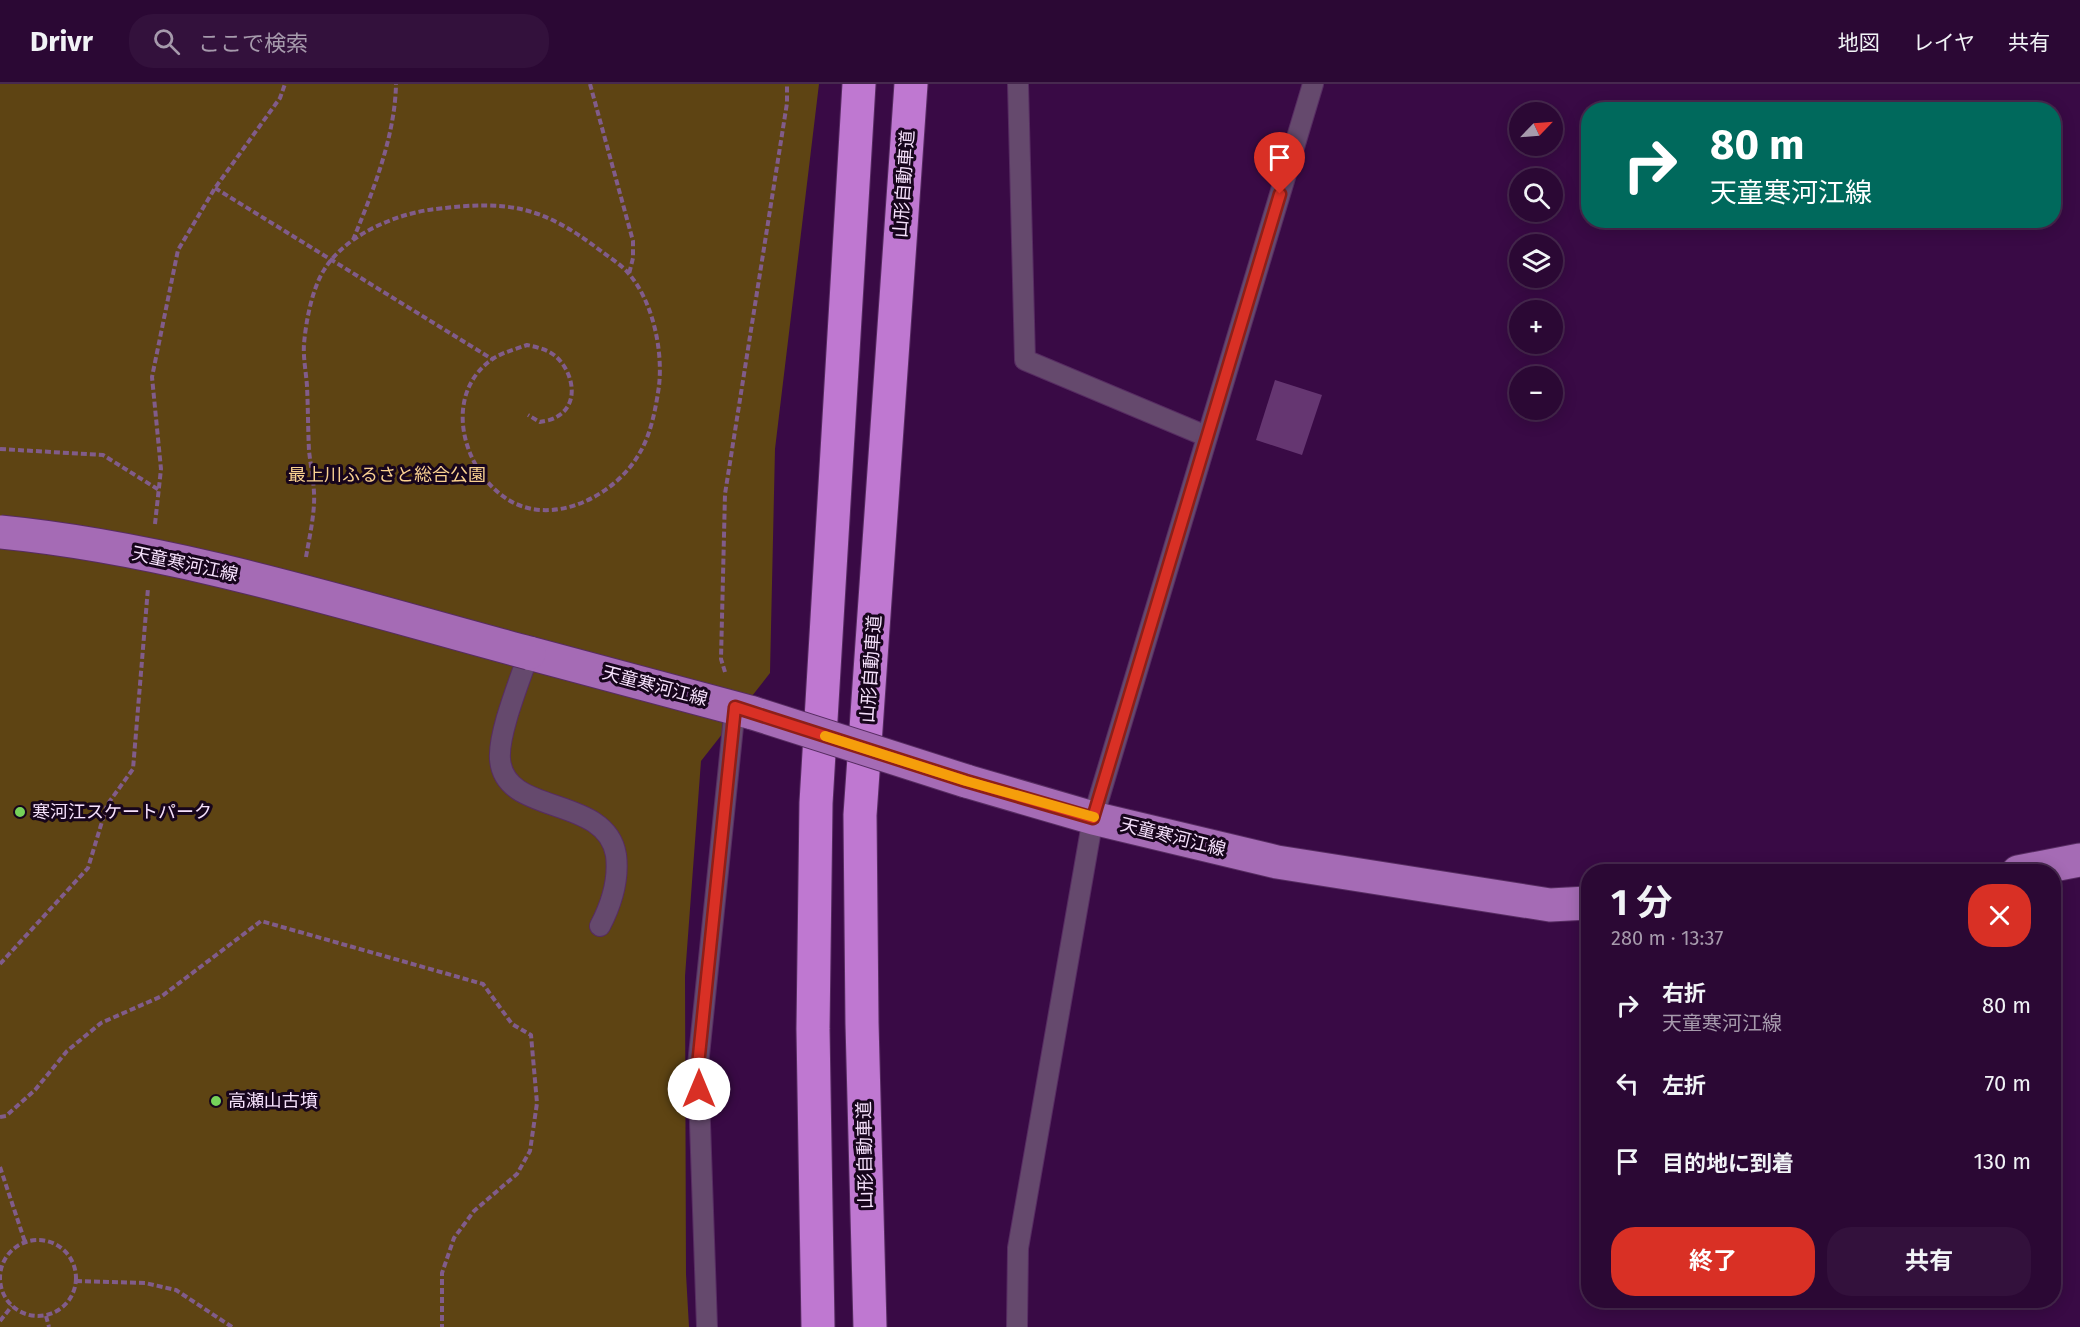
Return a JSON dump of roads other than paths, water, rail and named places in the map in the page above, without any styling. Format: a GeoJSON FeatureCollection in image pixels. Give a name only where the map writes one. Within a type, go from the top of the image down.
{"type":"FeatureCollection","features":[{"type":"Feature","properties":{"kind":"highway"},"geometry":{"type":"LineString","coordinates":[[818,1327],[813,1029],[816,803],[860,84]]}},
{"type":"Feature","properties":{"kind":"highway","name":"山形自動車道"},"geometry":{"type":"LineString","coordinates":[[870,1327],[862,1023],[860,815],[910,84]]}},
{"type":"Feature","properties":{"kind":"main road","name":"天童寒河江線"},"geometry":{"type":"LineString","coordinates":[[0,532],[59,538],[301,591],[744,710],[966,781],[1093,818],[1277,862],[1550,905],[1581,903]]}},
{"type":"Feature","properties":{"kind":"main road"},"geometry":{"type":"LineString","coordinates":[[2059,864],[2080,860]]}},
{"type":"Feature","properties":{"kind":"lane"},"geometry":{"type":"LineString","coordinates":[[1018,84],[1025,360],[1206,436]]}},
{"type":"Feature","properties":{"kind":"lane"},"geometry":{"type":"LineString","coordinates":[[1017,1327],[1018,1248],[1093,818],[1313,84]]}},
{"type":"Feature","properties":{"kind":"lane"},"geometry":{"type":"LineString","coordinates":[[529,653],[501,743],[500,760],[504,774],[516,788],[537,800],[588,817],[604,829],[614,844],[618,868],[612,894],[600,926]]}},
{"type":"Feature","properties":{"kind":"lane"},"geometry":{"type":"LineString","coordinates":[[707,1327],[698,1065],[744,710]]}},
{"type":"Feature","properties":{"kind":"place","name":"寒河江スケートパーク"},"geometry":{"type":"Point","coordinates":[20,812]}},
{"type":"Feature","properties":{"kind":"place","name":"高瀬山古墳"},"geometry":{"type":"Point","coordinates":[216,1101]}},
{"type":"Feature","properties":{"kind":"park label","name":"最上川ふるさと総合公園"},"geometry":{"type":"Point","coordinates":[387,475]}}]}
